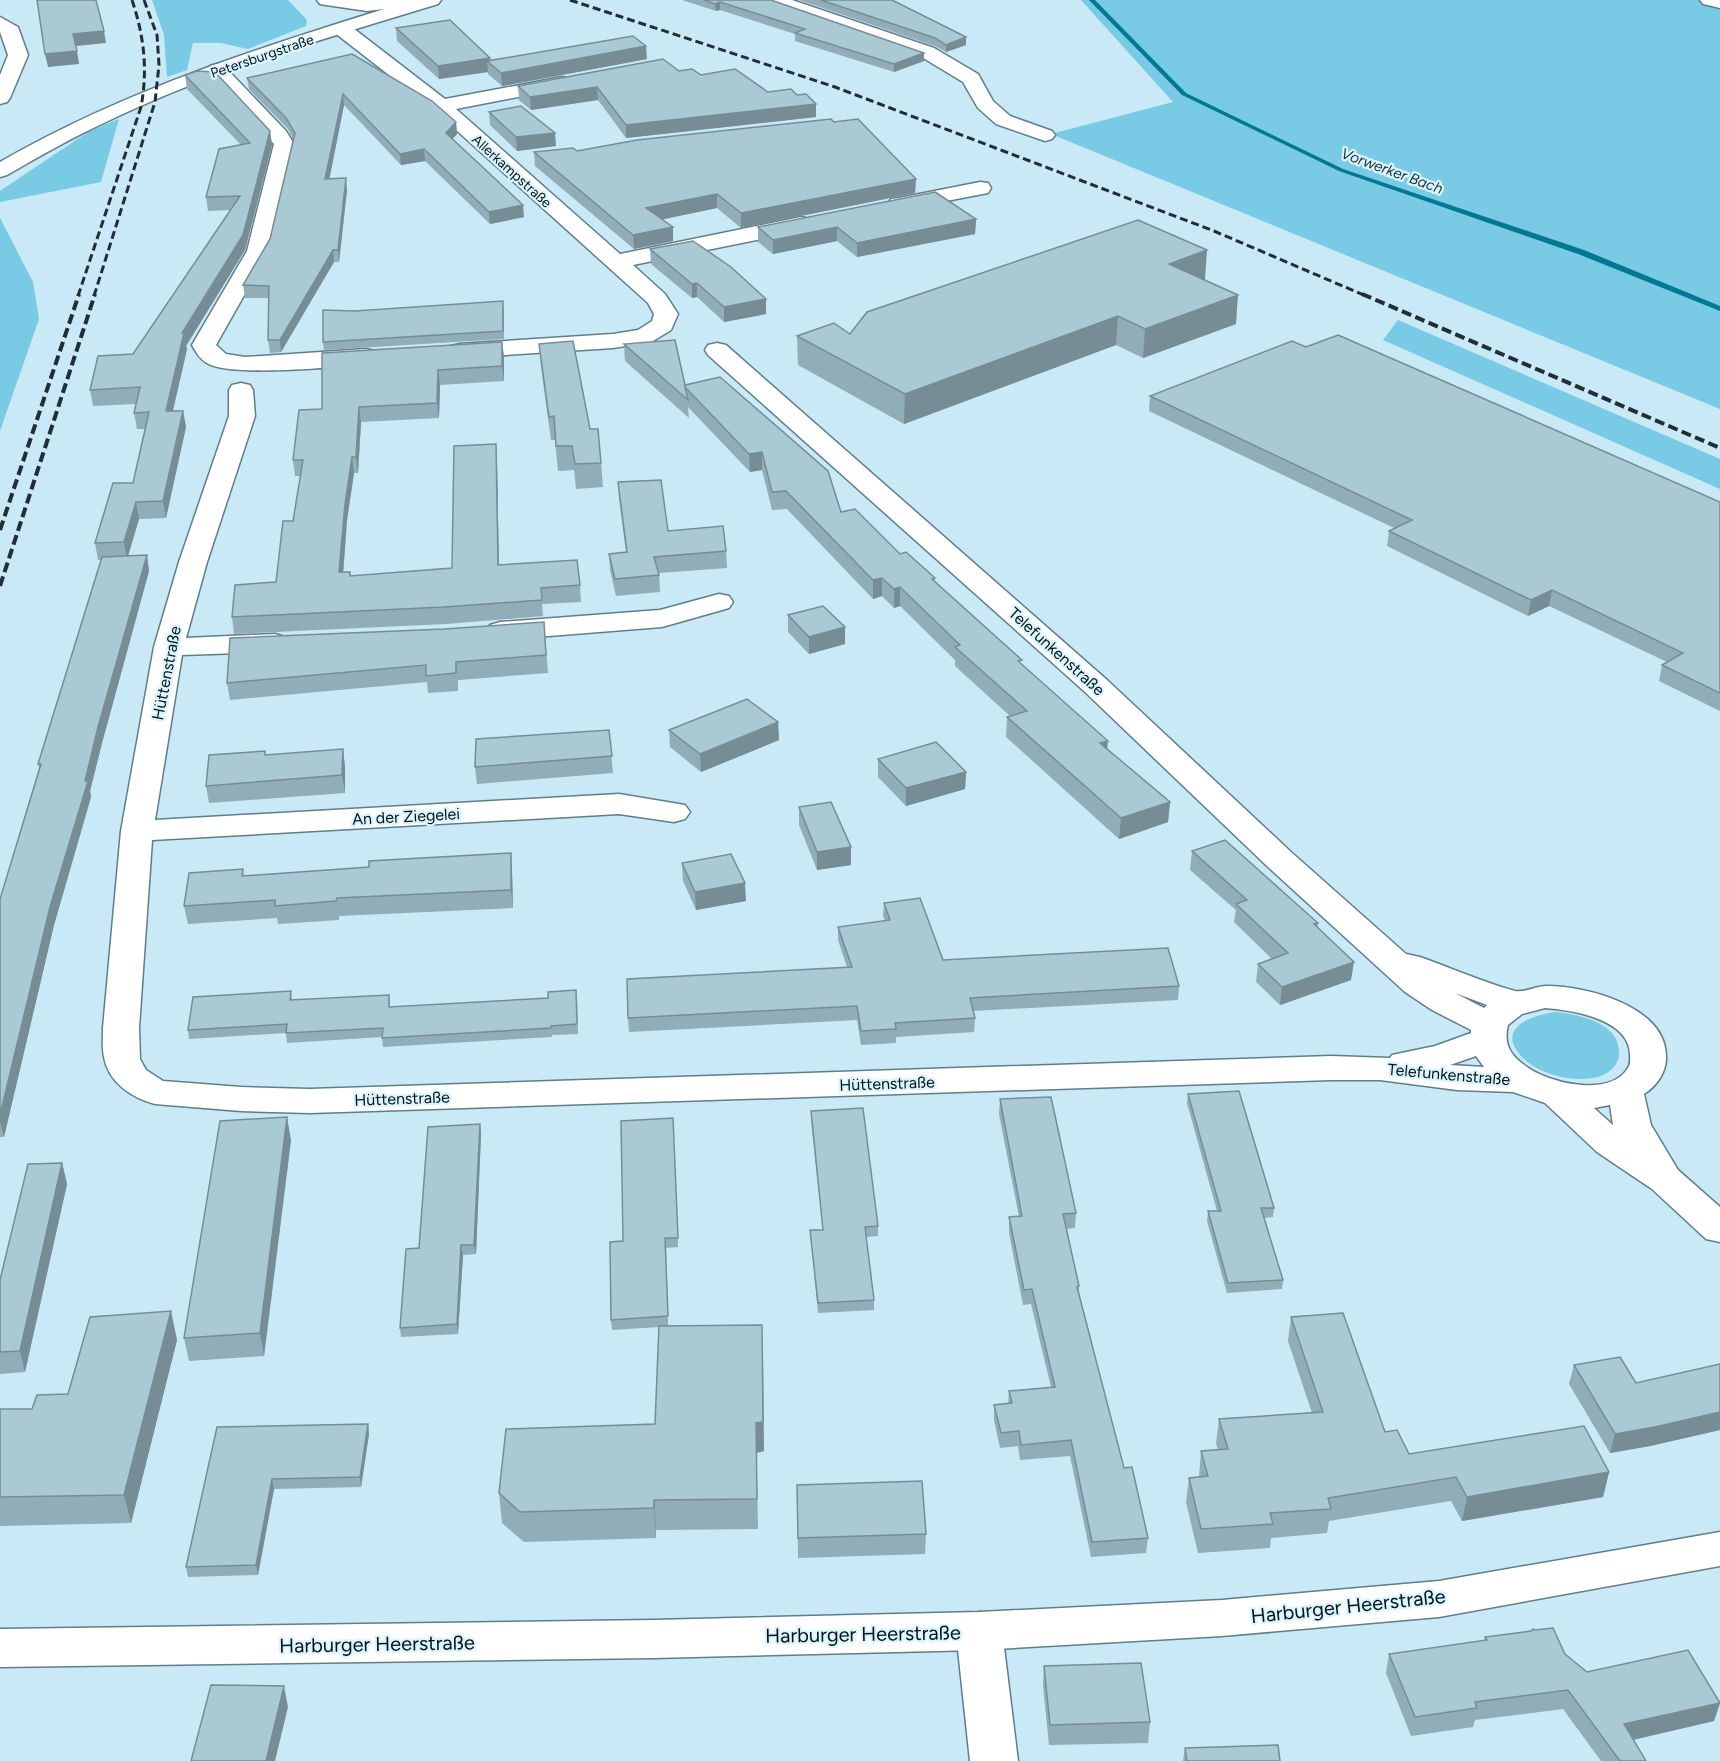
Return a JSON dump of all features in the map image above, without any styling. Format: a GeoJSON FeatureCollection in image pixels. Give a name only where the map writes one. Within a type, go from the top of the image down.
{"type":"FeatureCollection","features":[{"type":"Feature","properties":{"kind":"street","name":"Allerkampstraße"},"geometry":{"type":"LineString","coordinates":[[315,0],[342,29],[441,106],[657,299],[666,314],[663,325],[645,336],[613,341],[438,352]]}},
{"type":"Feature","properties":{"kind":"street"},"geometry":{"type":"LineString","coordinates":[[326,0],[367,6],[419,0]]}},
{"type":"Feature","properties":{"kind":"street","name":"Petersburgstraße"},"geometry":{"type":"LineString","coordinates":[[0,171],[78,126],[217,70],[432,0]]}},
{"type":"Feature","properties":{"kind":"street"},"geometry":{"type":"LineString","coordinates":[[774,0],[927,52],[971,78],[985,104],[1003,120],[1045,135]]}},
{"type":"Feature","properties":{"kind":"street"},"geometry":{"type":"LineString","coordinates":[[1709,0],[1720,3]]}},
{"type":"Feature","properties":{"kind":"street"},"geometry":{"type":"LineString","coordinates":[[0,23],[11,31],[18,55],[0,98]]}},
{"type":"Feature","properties":{"kind":"street"},"geometry":{"type":"LineString","coordinates":[[217,70],[279,135],[284,144],[258,251],[204,345],[209,354],[219,360],[245,364],[392,355]]}},
{"type":"Feature","properties":{"kind":"street"},"geometry":{"type":"LineString","coordinates":[[441,106],[576,81]]}},
{"type":"Feature","properties":{"kind":"street"},"geometry":{"type":"LineString","coordinates":[[501,161],[534,158]]}},
{"type":"Feature","properties":{"kind":"street"},"geometry":{"type":"LineString","coordinates":[[877,209],[980,188]]}},
{"type":"Feature","properties":{"kind":"street"},"geometry":{"type":"LineString","coordinates":[[615,262],[820,220]]}},
{"type":"Feature","properties":{"kind":"street","name":"Telefunkenstraße"},"geometry":{"type":"LineString","coordinates":[[717,350],[1096,686],[1279,859],[1392,958],[1417,984],[1444,1002],[1498,1022]]}},
{"type":"Feature","properties":{"kind":"street","name":"Hüttenstraße"},"geometry":{"type":"LineString","coordinates":[[241,390],[242,416],[193,562],[169,647],[137,831],[121,1028],[122,1059],[132,1078],[155,1092],[310,1101],[1380,1068]]}},
{"type":"Feature","properties":{"kind":"street"},"geometry":{"type":"LineString","coordinates":[[470,633],[662,618],[719,602]]}},
{"type":"Feature","properties":{"kind":"street"},"geometry":{"type":"LineString","coordinates":[[169,647],[296,642]]}},
{"type":"Feature","properties":{"kind":"street","name":"An der Ziegelei"},"geometry":{"type":"LineString","coordinates":[[137,831],[618,804],[674,812]]}},
{"type":"Feature","properties":{"kind":"street","name":"Telefunkenstraße"},"geometry":{"type":"LineString","coordinates":[[1380,1068],[1442,1056],[1498,1022],[1545,997],[1565,998],[1599,1005],[1629,1022],[1641,1036],[1648,1050],[1647,1065],[1639,1079],[1624,1090],[1593,1096],[1557,1094],[1521,1080],[1504,1068],[1493,1054],[1498,1022]]}},
{"type":"Feature","properties":{"kind":"street","name":"Telefunkenstraße"},"geometry":{"type":"LineString","coordinates":[[1380,1068],[1457,1078],[1521,1080]]}},
{"type":"Feature","properties":{"kind":"street","name":"Telefunkenstraße"},"geometry":{"type":"LineString","coordinates":[[1624,1090],[1632,1125],[1665,1180]]}},
{"type":"Feature","properties":{"kind":"street","name":"Telefunkenstraße"},"geometry":{"type":"LineString","coordinates":[[1557,1094],[1610,1143],[1665,1180],[1720,1229]]}},
{"type":"Feature","properties":{"kind":"street","name":"Harburger Heerstraße"},"geometry":{"type":"LineString","coordinates":[[0,1648],[578,1641],[980,1631],[1222,1618],[1440,1599],[1720,1549]]}},
{"type":"Feature","properties":{"kind":"street"},"geometry":{"type":"LineString","coordinates":[[980,1631],[994,1761]]}},
{"type":"Feature","properties":{"kind":"shaded area"},"geometry":{"type":"Polygon","coordinates":[[[152,0],[288,0],[307,20],[306,26],[248,49],[221,43],[193,43],[187,70],[167,77],[164,35],[152,0]]]}},
{"type":"Feature","properties":{"kind":"shaded area"},"geometry":{"type":"Polygon","coordinates":[[[1081,0],[1701,0],[1720,5],[1720,409],[1051,134],[1173,102],[1081,0]]]}},
{"type":"Feature","properties":{"kind":"shaded area"},"geometry":{"type":"Polygon","coordinates":[[[119,119],[101,182],[0,202],[0,191],[91,130],[119,119]]]}},
{"type":"Feature","properties":{"kind":"shaded area"},"geometry":{"type":"Polygon","coordinates":[[[0,218],[33,282],[39,319],[0,431],[0,218]]]}},
{"type":"Feature","properties":{"kind":"shaded area"},"geometry":{"type":"Polygon","coordinates":[[[1398,320],[1720,459],[1720,489],[1383,340],[1398,320]]]}},
{"type":"Feature","properties":{"kind":"shaded area"},"geometry":{"type":"Polygon","coordinates":[[[1557,1012],[1577,1015],[1597,1022],[1613,1035],[1618,1043],[1619,1054],[1613,1068],[1602,1075],[1591,1078],[1565,1078],[1541,1070],[1522,1057],[1514,1047],[1512,1038],[1514,1031],[1528,1019],[1557,1012]]]}},
{"type":"Feature","properties":{"kind":"building"},"geometry":{"type":"Polygon","coordinates":[[[37,0],[96,0],[104,31],[73,34],[77,51],[45,54],[37,0]]]}},
{"type":"Feature","properties":{"kind":"building"},"geometry":{"type":"Polygon","coordinates":[[[704,0],[771,0],[924,53],[894,64],[795,33],[805,29],[720,2],[715,4],[704,0]]]}},
{"type":"Feature","properties":{"kind":"building"},"geometry":{"type":"Polygon","coordinates":[[[821,0],[892,0],[966,37],[946,45],[935,38],[821,0]]]}},
{"type":"Feature","properties":{"kind":"building"},"geometry":{"type":"Polygon","coordinates":[[[450,20],[490,58],[438,66],[396,28],[450,20]]]}},
{"type":"Feature","properties":{"kind":"building"},"geometry":{"type":"Polygon","coordinates":[[[633,36],[646,46],[501,73],[487,61],[633,36]]]}},
{"type":"Feature","properties":{"kind":"building"},"geometry":{"type":"Polygon","coordinates":[[[352,54],[432,101],[456,122],[446,133],[523,205],[489,212],[424,149],[400,154],[343,94],[325,179],[346,178],[338,250],[333,250],[280,340],[268,340],[269,286],[243,285],[270,239],[295,133],[286,118],[247,78],[352,54]]]}},
{"type":"Feature","properties":{"kind":"building"},"geometry":{"type":"Polygon","coordinates":[[[663,59],[679,71],[692,69],[701,75],[735,69],[768,92],[791,89],[797,95],[806,94],[816,104],[626,125],[597,87],[530,97],[518,86],[663,59]]]}},
{"type":"Feature","properties":{"kind":"building"},"geometry":{"type":"Polygon","coordinates":[[[197,71],[215,72],[270,131],[243,235],[182,333],[184,333],[166,411],[183,411],[163,501],[136,502],[124,542],[95,543],[113,483],[133,483],[149,412],[134,413],[140,387],[90,390],[98,356],[133,354],[240,196],[206,197],[219,149],[250,143],[185,75],[197,71]]]}},
{"type":"Feature","properties":{"kind":"building"},"geometry":{"type":"Polygon","coordinates":[[[521,106],[555,133],[516,137],[489,112],[521,106]]]}},
{"type":"Feature","properties":{"kind":"building"},"geometry":{"type":"Polygon","coordinates":[[[831,119],[834,122],[858,119],[916,179],[741,213],[717,194],[646,208],[673,227],[633,235],[534,152],[573,148],[577,151],[637,140],[831,119]]]}},
{"type":"Feature","properties":{"kind":"building"},"geometry":{"type":"Polygon","coordinates":[[[935,192],[976,219],[857,243],[837,227],[773,240],[758,227],[935,192]]]}},
{"type":"Feature","properties":{"kind":"building"},"geometry":{"type":"Polygon","coordinates":[[[1138,220],[1207,250],[1169,264],[1238,295],[1145,329],[1118,316],[905,394],[797,336],[834,323],[850,334],[867,312],[1138,220]]]}},
{"type":"Feature","properties":{"kind":"building"},"geometry":{"type":"Polygon","coordinates":[[[693,241],[731,267],[766,299],[724,307],[697,283],[692,284],[650,249],[693,241]]]}},
{"type":"Feature","properties":{"kind":"building"},"geometry":{"type":"Polygon","coordinates":[[[503,301],[503,331],[323,342],[323,310],[355,311],[503,301]]]}},
{"type":"Feature","properties":{"kind":"building"},"geometry":{"type":"Polygon","coordinates":[[[1338,335],[1720,502],[1720,693],[1662,665],[1683,653],[1552,590],[1531,600],[1389,531],[1412,520],[1150,396],[1292,341],[1306,347],[1338,335]]]}},
{"type":"Feature","properties":{"kind":"building"},"geometry":{"type":"Polygon","coordinates":[[[675,340],[685,385],[720,377],[828,471],[841,512],[855,509],[900,554],[906,552],[935,578],[932,579],[1022,660],[1018,661],[1108,741],[1100,743],[1170,802],[1121,818],[1007,717],[1027,711],[955,647],[960,645],[900,587],[894,589],[882,578],[873,580],[786,491],[772,492],[762,452],[749,454],[685,387],[688,400],[624,344],[675,340]]]}},
{"type":"Feature","properties":{"kind":"building"},"geometry":{"type":"Polygon","coordinates":[[[573,341],[590,429],[598,429],[601,463],[575,464],[572,446],[556,446],[554,416],[549,417],[539,344],[573,341]]]}},
{"type":"Feature","properties":{"kind":"building"},"geometry":{"type":"Polygon","coordinates":[[[502,342],[502,366],[438,370],[437,403],[359,407],[356,457],[352,457],[345,504],[339,572],[350,572],[350,576],[452,568],[454,446],[496,444],[498,565],[577,560],[580,585],[541,588],[542,600],[232,617],[235,585],[276,582],[283,521],[293,521],[303,460],[293,460],[299,410],[322,409],[322,353],[502,342]]]}},
{"type":"Feature","properties":{"kind":"building"},"geometry":{"type":"Polygon","coordinates":[[[661,480],[668,531],[723,526],[726,551],[654,557],[659,575],[615,579],[609,554],[627,552],[618,482],[661,480]]]}},
{"type":"Feature","properties":{"kind":"building"},"geometry":{"type":"Polygon","coordinates":[[[147,555],[98,727],[85,781],[88,781],[50,907],[0,1115],[0,899],[41,764],[38,764],[102,557],[147,555]]]}},
{"type":"Feature","properties":{"kind":"building"},"geometry":{"type":"Polygon","coordinates":[[[823,606],[845,627],[809,637],[788,615],[823,606]]]}},
{"type":"Feature","properties":{"kind":"building"},"geometry":{"type":"Polygon","coordinates":[[[544,622],[546,655],[456,662],[456,673],[426,676],[426,665],[227,683],[230,638],[444,629],[544,622]]]}},
{"type":"Feature","properties":{"kind":"building"},"geometry":{"type":"Polygon","coordinates":[[[747,699],[778,722],[700,754],[669,730],[747,699]]]}},
{"type":"Feature","properties":{"kind":"building"},"geometry":{"type":"Polygon","coordinates":[[[609,730],[612,756],[475,767],[476,739],[609,730]]]}},
{"type":"Feature","properties":{"kind":"building"},"geometry":{"type":"Polygon","coordinates":[[[936,742],[966,772],[906,788],[878,759],[936,742]]]}},
{"type":"Feature","properties":{"kind":"building"},"geometry":{"type":"Polygon","coordinates":[[[343,749],[342,775],[206,786],[209,755],[265,751],[265,755],[343,749]]]}},
{"type":"Feature","properties":{"kind":"building"},"geometry":{"type":"Polygon","coordinates":[[[831,802],[851,847],[817,852],[799,807],[831,802]]]}},
{"type":"Feature","properties":{"kind":"building"},"geometry":{"type":"Polygon","coordinates":[[[1225,840],[1318,923],[1314,924],[1354,962],[1282,987],[1258,964],[1288,953],[1236,904],[1247,900],[1192,851],[1225,840]]]}},
{"type":"Feature","properties":{"kind":"building"},"geometry":{"type":"Polygon","coordinates":[[[511,853],[511,890],[337,898],[336,901],[275,906],[275,900],[184,906],[189,873],[243,869],[242,876],[369,867],[369,861],[511,853]]]}},
{"type":"Feature","properties":{"kind":"building"},"geometry":{"type":"Polygon","coordinates":[[[731,854],[745,883],[695,892],[682,863],[731,854]]]}},
{"type":"Feature","properties":{"kind":"building"},"geometry":{"type":"Polygon","coordinates":[[[920,898],[943,960],[1168,948],[1179,986],[970,998],[975,1018],[895,1023],[896,1029],[861,1031],[857,1006],[628,1018],[627,979],[852,967],[838,927],[890,920],[884,903],[920,898]]]}},
{"type":"Feature","properties":{"kind":"building"},"geometry":{"type":"Polygon","coordinates":[[[576,990],[577,1024],[551,1026],[551,1028],[382,1038],[383,1028],[286,1033],[287,1024],[188,1030],[193,997],[291,991],[290,1000],[389,995],[389,1007],[548,998],[548,992],[576,990]]]}},
{"type":"Feature","properties":{"kind":"building"},"geometry":{"type":"Polygon","coordinates":[[[1239,1091],[1274,1208],[1261,1208],[1283,1280],[1228,1283],[1208,1211],[1221,1211],[1188,1094],[1239,1091]]]}},
{"type":"Feature","properties":{"kind":"building"},"geometry":{"type":"Polygon","coordinates":[[[1051,1097],[1076,1213],[1063,1214],[1079,1286],[1077,1287],[1124,1468],[1132,1467],[1148,1538],[1092,1542],[1071,1440],[1021,1445],[1019,1431],[1001,1433],[994,1405],[1012,1403],[1009,1391],[1055,1387],[1032,1289],[1024,1290],[1009,1217],[1022,1216],[1000,1099],[1051,1097]]]}},
{"type":"Feature","properties":{"kind":"building"},"geometry":{"type":"Polygon","coordinates":[[[863,1108],[878,1226],[865,1227],[874,1300],[818,1303],[810,1230],[823,1230],[811,1111],[863,1108]]]}},
{"type":"Feature","properties":{"kind":"building"},"geometry":{"type":"Polygon","coordinates":[[[287,1117],[260,1333],[184,1338],[220,1121],[287,1117]]]}},
{"type":"Feature","properties":{"kind":"building"},"geometry":{"type":"Polygon","coordinates":[[[673,1118],[678,1238],[665,1238],[668,1316],[611,1320],[610,1242],[623,1241],[621,1121],[673,1118]]]}},
{"type":"Feature","properties":{"kind":"building"},"geometry":{"type":"Polygon","coordinates":[[[480,1124],[474,1245],[461,1245],[457,1324],[400,1328],[406,1249],[419,1248],[428,1127],[480,1124]]]}},
{"type":"Feature","properties":{"kind":"building"},"geometry":{"type":"Polygon","coordinates":[[[62,1163],[20,1351],[0,1352],[0,1280],[28,1164],[62,1163]]]}},
{"type":"Feature","properties":{"kind":"building"},"geometry":{"type":"Polygon","coordinates":[[[171,1311],[124,1495],[0,1497],[0,1409],[32,1409],[37,1395],[68,1394],[90,1317],[171,1311]]]}},
{"type":"Feature","properties":{"kind":"building"},"geometry":{"type":"Polygon","coordinates":[[[1343,1313],[1385,1432],[1397,1430],[1409,1454],[1584,1426],[1609,1472],[1467,1497],[1456,1477],[1328,1498],[1331,1509],[1270,1513],[1273,1524],[1201,1529],[1189,1478],[1208,1476],[1201,1451],[1228,1449],[1219,1419],[1323,1412],[1291,1317],[1343,1313]]]}},
{"type":"Feature","properties":{"kind":"building"},"geometry":{"type":"Polygon","coordinates":[[[762,1325],[763,1422],[756,1423],[757,1499],[654,1500],[654,1508],[520,1512],[499,1493],[506,1429],[655,1424],[659,1326],[762,1325]]]}},
{"type":"Feature","properties":{"kind":"building"},"geometry":{"type":"Polygon","coordinates":[[[1620,1357],[1636,1383],[1720,1364],[1720,1412],[1615,1434],[1574,1365],[1620,1357]]]}},
{"type":"Feature","properties":{"kind":"building"},"geometry":{"type":"Polygon","coordinates":[[[368,1424],[360,1477],[272,1479],[256,1565],[186,1567],[217,1427],[368,1424]]]}},
{"type":"Feature","properties":{"kind":"building"},"geometry":{"type":"Polygon","coordinates":[[[922,1481],[926,1534],[798,1538],[797,1485],[922,1481]]]}},
{"type":"Feature","properties":{"kind":"building"},"geometry":{"type":"Polygon","coordinates":[[[1553,1628],[1565,1654],[1587,1672],[1688,1650],[1720,1703],[1624,1724],[1646,1761],[1620,1761],[1568,1690],[1475,1702],[1477,1708],[1415,1717],[1389,1654],[1487,1640],[1485,1637],[1533,1629],[1553,1628]]]}},
{"type":"Feature","properties":{"kind":"building"},"geometry":{"type":"Polygon","coordinates":[[[1141,1663],[1150,1722],[1050,1725],[1044,1666],[1141,1663]]]}},
{"type":"Feature","properties":{"kind":"building"},"geometry":{"type":"Polygon","coordinates":[[[211,1685],[284,1686],[266,1761],[191,1761],[211,1685]]]}},
{"type":"Feature","properties":{"kind":"building"},"geometry":{"type":"Polygon","coordinates":[[[1278,1745],[1280,1761],[1187,1761],[1185,1748],[1278,1745]]]}},
{"type":"Feature","properties":{"kind":"waterway","name":"Vorwerker Bach"},"geometry":{"type":"LineString","coordinates":[[1092,0],[1184,94],[1341,170],[1581,252],[1720,309]]}},
{"type":"Feature","properties":{"kind":"railway"},"geometry":{"type":"LineString","coordinates":[[78,296],[141,107],[144,53],[132,0]]}},
{"type":"Feature","properties":{"kind":"railway"},"geometry":{"type":"LineString","coordinates":[[94,296],[155,102],[159,65],[157,35],[144,0]]}},
{"type":"Feature","properties":{"kind":"railway"},"geometry":{"type":"LineString","coordinates":[[570,0],[835,87],[1214,231],[1366,296]]}},
{"type":"Feature","properties":{"kind":"railway"},"geometry":{"type":"LineString","coordinates":[[0,530],[79,294]]}},
{"type":"Feature","properties":{"kind":"railway"},"geometry":{"type":"LineString","coordinates":[[0,586],[95,294]]}},
{"type":"Feature","properties":{"kind":"railway"},"geometry":{"type":"LineString","coordinates":[[1362,294],[1720,448]]}}]}
